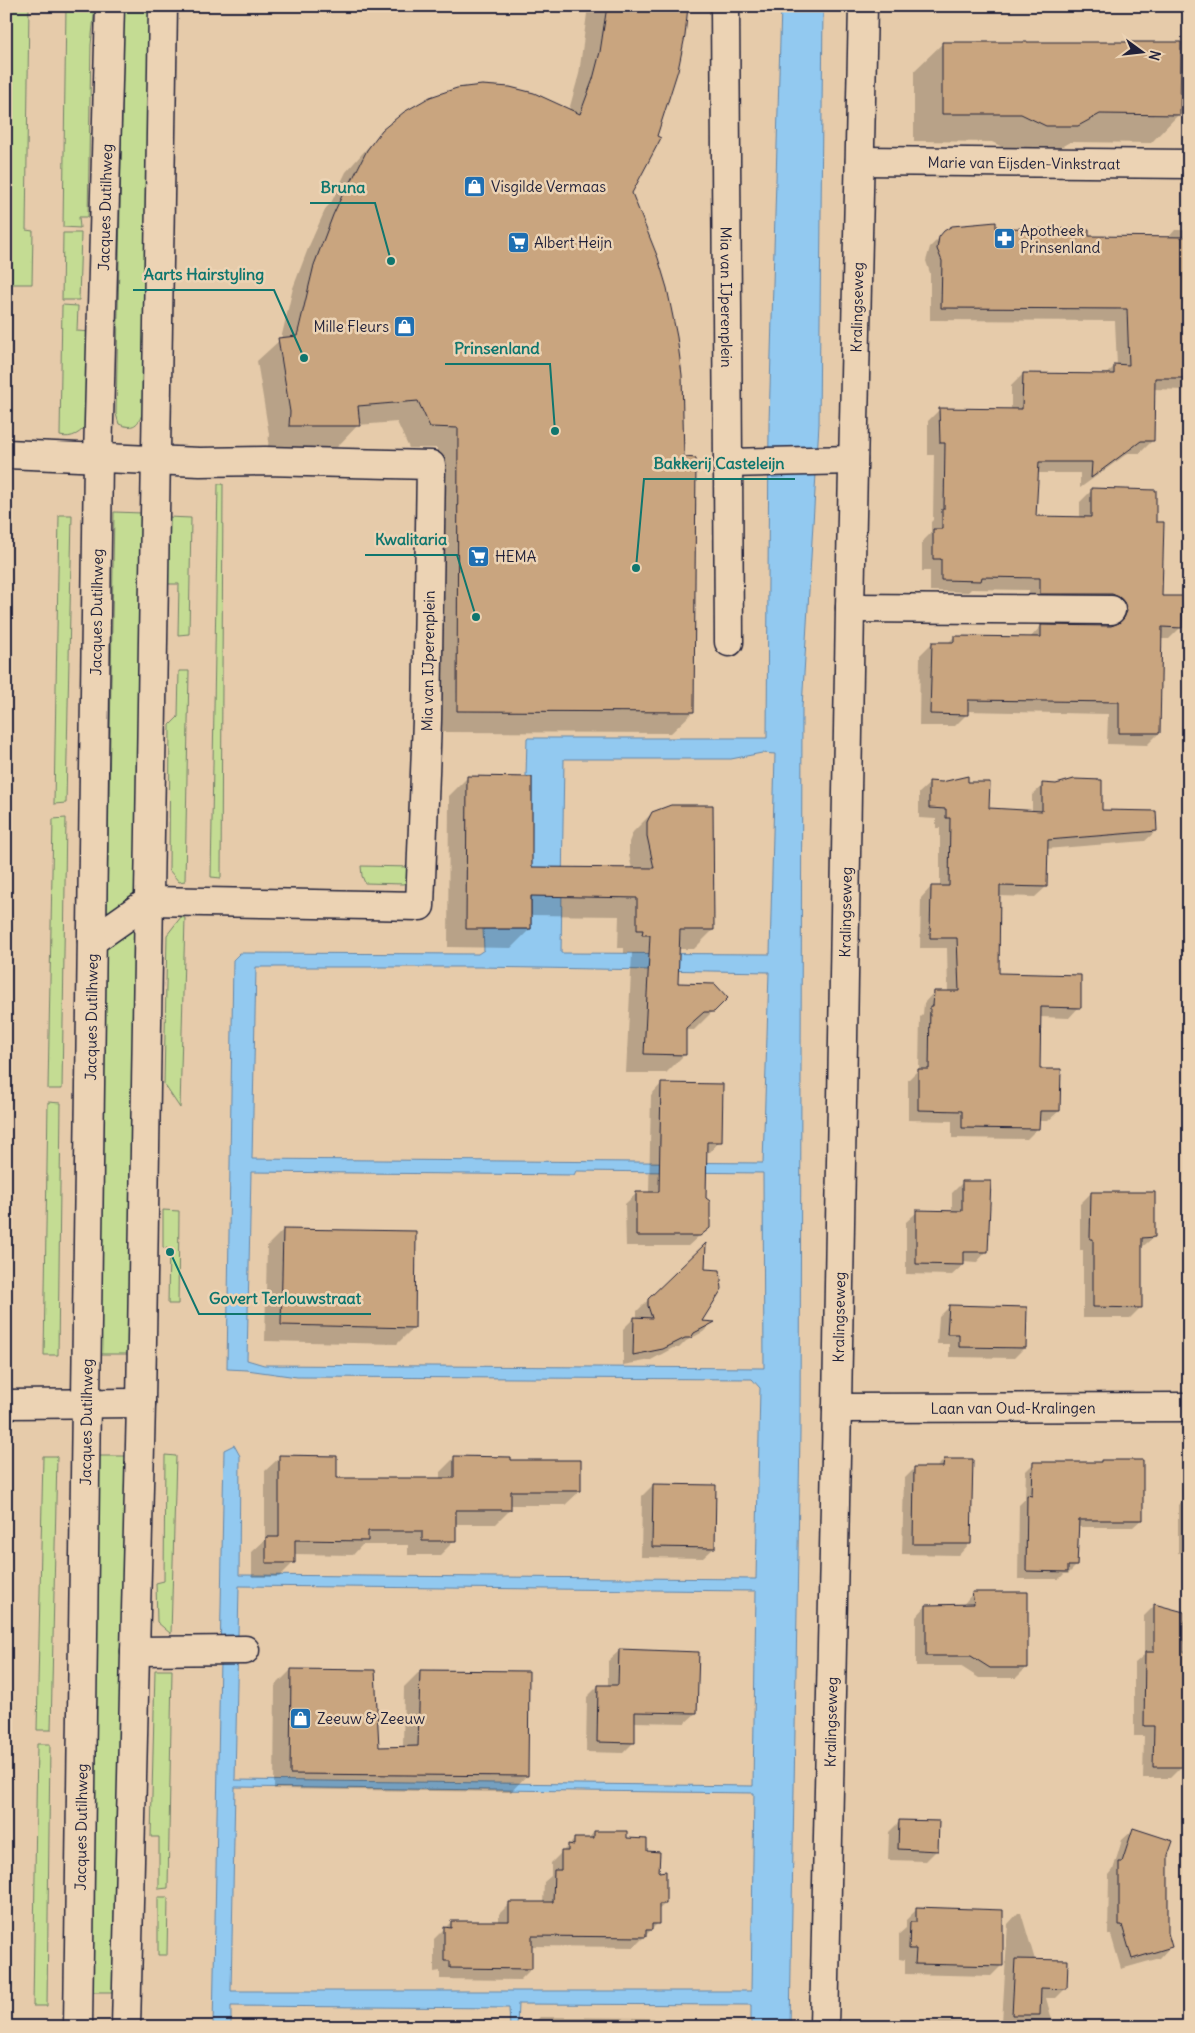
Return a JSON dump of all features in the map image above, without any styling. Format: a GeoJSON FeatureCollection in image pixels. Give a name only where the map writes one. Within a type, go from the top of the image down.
{"type":"FeatureCollection","features":[{"type":"Feature","properties":{"kind":"main road","name":"Jacques Dutilhweg"},"geometry":{"type":"LineString","coordinates":[[78,2027],[98,458],[110,6]]}},
{"type":"Feature","properties":{"kind":"main road"},"geometry":{"type":"LineString","coordinates":[[126,2027],[141,1403],[162,6]]}},
{"type":"Feature","properties":{"kind":"main road","name":"Mia van IJperenplein"},"geometry":{"type":"LineString","coordinates":[[725,6],[729,642]]}},
{"type":"Feature","properties":{"kind":"main road","name":"Kralingseweg"},"geometry":{"type":"LineString","coordinates":[[824,2027],[863,6]]}},
{"type":"Feature","properties":{"kind":"main road","name":"Marie van Eijsden-Vinkstraat"},"geometry":{"type":"LineString","coordinates":[[860,160],[1189,164]]}},
{"type":"Feature","properties":{"kind":"main road","name":"Mia van IJperenplein"},"geometry":{"type":"LineString","coordinates":[[6,454],[200,462],[265,461],[431,465],[427,720],[420,906],[149,901]]}},
{"type":"Feature","properties":{"kind":"main road"},"geometry":{"type":"LineString","coordinates":[[728,463],[853,460]]}},
{"type":"Feature","properties":{"kind":"main road"},"geometry":{"type":"LineString","coordinates":[[850,608],[1111,610]]}},
{"type":"Feature","properties":{"kind":"main road"},"geometry":{"type":"LineString","coordinates":[[92,941],[149,901]]}},
{"type":"Feature","properties":{"kind":"main road"},"geometry":{"type":"LineString","coordinates":[[6,1404],[141,1403]]}},
{"type":"Feature","properties":{"kind":"main road","name":"Laan van Oud-Kralingen"},"geometry":{"type":"LineString","coordinates":[[837,1408],[1189,1407]]}},
{"type":"Feature","properties":{"kind":"main road"},"geometry":{"type":"LineString","coordinates":[[135,1651],[245,1650]]}},
{"type":"Feature","properties":{"kind":"green space"},"geometry":{"type":"Polygon","coordinates":[[[6,6],[29,6],[26,230],[33,231],[32,284],[6,284],[6,6]]]}},
{"type":"Feature","properties":{"kind":"green space"},"geometry":{"type":"Polygon","coordinates":[[[66,6],[95,6],[91,45],[88,217],[79,217],[80,228],[63,227],[66,6]]]}},
{"type":"Feature","properties":{"kind":"green space"},"geometry":{"type":"Polygon","coordinates":[[[124,6],[153,6],[143,411],[140,420],[132,426],[119,424],[116,414],[124,6]]]}},
{"type":"Feature","properties":{"kind":"green space"},"geometry":{"type":"Polygon","coordinates":[[[63,233],[81,233],[79,300],[62,300],[63,233]]]}},
{"type":"Feature","properties":{"kind":"green space"},"geometry":{"type":"Polygon","coordinates":[[[62,305],[78,306],[77,331],[91,332],[88,423],[82,430],[68,437],[60,436],[62,305]]]}},
{"type":"Feature","properties":{"kind":"green space"},"geometry":{"type":"Polygon","coordinates":[[[218,484],[223,484],[221,878],[211,877],[218,484]]]}},
{"type":"Feature","properties":{"kind":"green space"},"geometry":{"type":"Polygon","coordinates":[[[114,512],[142,513],[131,1354],[99,1354],[114,512]]]}},
{"type":"Feature","properties":{"kind":"green space"},"geometry":{"type":"Polygon","coordinates":[[[59,515],[72,515],[66,803],[54,804],[59,515]]]}},
{"type":"Feature","properties":{"kind":"green space"},"geometry":{"type":"Polygon","coordinates":[[[168,517],[191,518],[189,634],[178,635],[179,584],[168,584],[168,517]]]}},
{"type":"Feature","properties":{"kind":"green space"},"geometry":{"type":"Polygon","coordinates":[[[179,671],[189,671],[185,881],[179,882],[169,870],[170,725],[178,717],[179,671]]]}},
{"type":"Feature","properties":{"kind":"green space"},"geometry":{"type":"Polygon","coordinates":[[[66,818],[62,1089],[48,1089],[53,819],[66,818]]]}},
{"type":"Feature","properties":{"kind":"green space"},"geometry":{"type":"Polygon","coordinates":[[[361,866],[412,867],[408,882],[403,884],[365,883],[361,866]]]}},
{"type":"Feature","properties":{"kind":"green space"},"geometry":{"type":"Polygon","coordinates":[[[181,917],[185,918],[180,1108],[164,1084],[167,935],[181,917]]]}},
{"type":"Feature","properties":{"kind":"green space"},"geometry":{"type":"Polygon","coordinates":[[[48,1102],[61,1103],[58,1355],[44,1355],[48,1102]]]}},
{"type":"Feature","properties":{"kind":"green space"},"geometry":{"type":"Polygon","coordinates":[[[163,1210],[179,1211],[178,1304],[168,1304],[169,1249],[163,1247],[163,1210]]]}},
{"type":"Feature","properties":{"kind":"green space"},"geometry":{"type":"Polygon","coordinates":[[[165,1455],[176,1456],[171,1634],[157,1622],[156,1583],[164,1581],[165,1455]]]}},
{"type":"Feature","properties":{"kind":"green space"},"geometry":{"type":"Polygon","coordinates":[[[43,1456],[57,1456],[51,1730],[37,1730],[43,1456]]]}},
{"type":"Feature","properties":{"kind":"green space"},"geometry":{"type":"Polygon","coordinates":[[[99,1456],[128,1456],[119,1992],[90,1992],[99,1456]]]}},
{"type":"Feature","properties":{"kind":"green space"},"geometry":{"type":"Polygon","coordinates":[[[155,1670],[172,1670],[168,1888],[159,1889],[159,1837],[151,1837],[155,1670]]]}},
{"type":"Feature","properties":{"kind":"green space"},"geometry":{"type":"Polygon","coordinates":[[[37,1744],[50,1744],[47,2006],[33,2006],[37,1744]]]}},
{"type":"Feature","properties":{"kind":"green space"},"geometry":{"type":"Polygon","coordinates":[[[158,1897],[168,1897],[167,1955],[158,1955],[158,1897]]]}},
{"type":"Feature","properties":{"kind":"water"},"geometry":{"type":"Polygon","coordinates":[[[781,6],[823,6],[819,424],[802,707],[800,1433],[790,2027],[751,2027],[751,2005],[518,2004],[517,2027],[510,2027],[509,2008],[231,2006],[231,2027],[213,2027],[224,1450],[234,1445],[240,1456],[239,1575],[756,1579],[760,1388],[752,1379],[297,1377],[227,1369],[233,960],[240,953],[478,954],[484,950],[483,929],[531,929],[532,777],[526,777],[527,738],[767,738],[769,423],[781,6]],[[762,753],[731,759],[564,759],[561,953],[770,954],[775,754],[762,753]],[[256,967],[252,1159],[763,1163],[769,972],[480,967],[256,967]],[[576,1171],[574,1175],[251,1172],[247,1360],[264,1365],[764,1368],[763,1173],[576,1171]],[[239,1586],[235,1780],[753,1786],[756,1591],[239,1586]],[[235,1787],[231,1991],[751,1991],[754,1793],[235,1787]]]}},
{"type":"Feature","properties":{"kind":"building"},"geometry":{"type":"Polygon","coordinates":[[[607,6],[688,6],[685,36],[678,70],[657,136],[661,138],[632,193],[658,258],[667,288],[677,337],[682,375],[684,457],[696,458],[694,712],[457,711],[458,428],[430,427],[418,401],[358,406],[360,426],[289,426],[290,412],[278,338],[297,336],[314,265],[333,215],[367,150],[382,130],[404,112],[430,97],[457,88],[482,85],[510,87],[534,93],[580,114],[593,79],[600,52],[607,6]]]}},
{"type":"Feature","properties":{"kind":"building"},"geometry":{"type":"Polygon","coordinates":[[[942,42],[1181,42],[1180,115],[1100,114],[1078,126],[1046,126],[1021,114],[942,114],[942,42]]]}},
{"type":"Feature","properties":{"kind":"building"},"geometry":{"type":"Polygon","coordinates":[[[996,222],[996,228],[1089,229],[1089,236],[1189,237],[1189,378],[1155,378],[1154,441],[1141,441],[1091,478],[1092,462],[1039,462],[1036,516],[1091,517],[1091,488],[1156,490],[1156,522],[1164,522],[1162,596],[1183,596],[1182,628],[1162,627],[1160,733],[1119,733],[1119,702],[968,700],[968,715],[930,714],[932,642],[954,642],[954,636],[1041,637],[1041,625],[1111,626],[1119,623],[1127,611],[1124,602],[1112,594],[1040,594],[1040,578],[982,577],[981,581],[941,580],[941,559],[933,559],[933,529],[942,529],[942,509],[944,509],[945,443],[940,443],[939,408],[1022,409],[1023,373],[1114,374],[1114,364],[1129,365],[1127,309],[941,308],[942,261],[937,249],[939,237],[952,226],[996,222]]]}},
{"type":"Feature","properties":{"kind":"building"},"geometry":{"type":"Polygon","coordinates":[[[467,776],[532,777],[532,867],[654,868],[647,836],[647,822],[652,812],[671,805],[713,805],[714,930],[680,930],[678,983],[715,984],[728,998],[714,1012],[704,1012],[686,1028],[686,1055],[644,1054],[650,935],[642,935],[643,930],[637,930],[637,898],[531,896],[531,929],[466,929],[467,776]]]}},
{"type":"Feature","properties":{"kind":"building"},"geometry":{"type":"Polygon","coordinates":[[[968,776],[968,782],[990,782],[989,808],[1042,811],[1042,783],[1056,784],[1074,779],[1102,780],[1102,810],[1156,811],[1157,831],[1048,840],[1047,887],[1000,886],[999,973],[1081,975],[1081,1008],[1041,1007],[1040,1069],[1061,1069],[1060,1111],[1040,1111],[1039,1129],[962,1128],[962,1111],[918,1110],[918,1069],[929,1069],[930,1006],[933,1006],[934,991],[959,991],[957,938],[930,938],[931,886],[949,886],[950,818],[946,818],[946,809],[929,808],[929,781],[942,782],[968,776]]]}},
{"type":"Feature","properties":{"kind":"building"},"geometry":{"type":"Polygon","coordinates":[[[661,1083],[723,1084],[722,1142],[707,1142],[706,1198],[710,1201],[710,1228],[700,1236],[636,1236],[636,1192],[659,1192],[661,1083]]]}},
{"type":"Feature","properties":{"kind":"building"},"geometry":{"type":"Polygon","coordinates":[[[962,1181],[991,1181],[988,1252],[964,1252],[964,1265],[916,1264],[916,1210],[962,1211],[962,1181]]]}},
{"type":"Feature","properties":{"kind":"building"},"geometry":{"type":"Polygon","coordinates":[[[1091,1192],[1155,1192],[1155,1237],[1142,1238],[1142,1308],[1093,1307],[1093,1239],[1090,1239],[1091,1192]]]}},
{"type":"Feature","properties":{"kind":"building"},"geometry":{"type":"Polygon","coordinates":[[[283,1229],[416,1231],[415,1328],[281,1325],[283,1229]]]}},
{"type":"Feature","properties":{"kind":"building"},"geometry":{"type":"Polygon","coordinates":[[[706,1243],[705,1269],[720,1270],[722,1289],[702,1321],[715,1322],[694,1333],[691,1338],[685,1338],[663,1349],[633,1355],[634,1317],[652,1318],[648,1299],[706,1243]]]}},
{"type":"Feature","properties":{"kind":"building"},"geometry":{"type":"Polygon","coordinates":[[[949,1305],[1027,1307],[1026,1348],[959,1347],[959,1334],[947,1334],[949,1305]]]}},
{"type":"Feature","properties":{"kind":"building"},"geometry":{"type":"Polygon","coordinates":[[[279,1455],[337,1456],[337,1478],[454,1478],[454,1456],[511,1457],[511,1460],[581,1460],[581,1491],[511,1491],[511,1510],[456,1510],[456,1541],[422,1541],[422,1531],[368,1531],[368,1541],[295,1540],[295,1563],[266,1563],[266,1537],[279,1537],[279,1455]]]}},
{"type":"Feature","properties":{"kind":"building"},"geometry":{"type":"Polygon","coordinates":[[[944,1459],[973,1459],[971,1544],[913,1544],[914,1467],[943,1467],[944,1459]]]}},
{"type":"Feature","properties":{"kind":"building"},"geometry":{"type":"Polygon","coordinates":[[[1101,1460],[1143,1460],[1143,1520],[1079,1520],[1077,1566],[1068,1566],[1068,1572],[1026,1571],[1027,1495],[1032,1496],[1033,1462],[1101,1462],[1101,1460]]]}},
{"type":"Feature","properties":{"kind":"building"},"geometry":{"type":"Polygon","coordinates":[[[653,1484],[716,1485],[715,1548],[652,1547],[653,1484]]]}},
{"type":"Feature","properties":{"kind":"building"},"geometry":{"type":"Polygon","coordinates":[[[972,1592],[1028,1592],[1028,1668],[990,1668],[971,1656],[926,1656],[926,1605],[974,1604],[972,1592]]]}},
{"type":"Feature","properties":{"kind":"building"},"geometry":{"type":"Polygon","coordinates":[[[1154,1604],[1184,1612],[1184,1652],[1189,1652],[1189,1726],[1184,1726],[1184,1767],[1153,1767],[1154,1726],[1144,1726],[1145,1652],[1154,1652],[1154,1604]]]}},
{"type":"Feature","properties":{"kind":"building"},"geometry":{"type":"Polygon","coordinates":[[[619,1649],[699,1652],[697,1713],[635,1712],[635,1743],[597,1742],[598,1685],[618,1685],[619,1649]]]}},
{"type":"Feature","properties":{"kind":"building"},"geometry":{"type":"Polygon","coordinates":[[[291,1669],[375,1670],[379,1747],[418,1746],[420,1670],[529,1671],[528,1776],[290,1774],[291,1669]]]}},
{"type":"Feature","properties":{"kind":"building"},"geometry":{"type":"Polygon","coordinates":[[[899,1820],[939,1821],[938,1851],[898,1849],[899,1820]]]}},
{"type":"Feature","properties":{"kind":"building"},"geometry":{"type":"Polygon","coordinates":[[[1133,1828],[1173,1841],[1168,1855],[1168,1933],[1172,1947],[1132,1959],[1122,1925],[1119,1925],[1119,1862],[1122,1862],[1133,1828]]]}},
{"type":"Feature","properties":{"kind":"building"},"geometry":{"type":"Polygon","coordinates":[[[594,1831],[627,1831],[627,1838],[647,1839],[647,1851],[660,1852],[659,1872],[666,1871],[666,1904],[659,1904],[659,1924],[652,1924],[652,1930],[646,1930],[646,1937],[532,1936],[532,1969],[450,1968],[450,1961],[444,1961],[444,1927],[451,1928],[451,1921],[509,1921],[509,1902],[553,1902],[554,1870],[561,1870],[561,1851],[568,1851],[568,1844],[574,1845],[574,1838],[594,1838],[594,1831]]]}},
{"type":"Feature","properties":{"kind":"building"},"geometry":{"type":"Polygon","coordinates":[[[916,1907],[1003,1910],[1003,1966],[915,1964],[916,1949],[909,1949],[910,1922],[916,1922],[916,1907]]]}},
{"type":"Feature","properties":{"kind":"building"},"geometry":{"type":"Polygon","coordinates":[[[1015,1959],[1068,1960],[1067,1989],[1041,1988],[1040,2015],[1012,2015],[1015,1959]]]}},
{"type":"Feature","properties":{"kind":"place","name":"Visgilde Vermaas"},"geometry":{"type":"Point","coordinates":[475,186]}},
{"type":"Feature","properties":{"kind":"place","name":"Apotheek Prinsenland"},"geometry":{"type":"Point","coordinates":[1004,239]}},
{"type":"Feature","properties":{"kind":"place","name":"Albert Heijn"},"geometry":{"type":"Point","coordinates":[518,242]}},
{"type":"Feature","properties":{"kind":"place","name":"Bruna"},"geometry":{"type":"Point","coordinates":[391,261]}},
{"type":"Feature","properties":{"kind":"place","name":"Mille Fleurs"},"geometry":{"type":"Point","coordinates":[405,326]}},
{"type":"Feature","properties":{"kind":"place","name":"Aarts Hairstyling"},"geometry":{"type":"Point","coordinates":[304,358]}},
{"type":"Feature","properties":{"kind":"place","name":"Prinsenland"},"geometry":{"type":"Point","coordinates":[555,431]}},
{"type":"Feature","properties":{"kind":"place","name":"HEMA"},"geometry":{"type":"Point","coordinates":[479,556]}},
{"type":"Feature","properties":{"kind":"place","name":"Bakkerij Casteleijn"},"geometry":{"type":"Point","coordinates":[636,568]}},
{"type":"Feature","properties":{"kind":"place","name":"Kwalitaria"},"geometry":{"type":"Point","coordinates":[476,617]}},
{"type":"Feature","properties":{"kind":"place","name":"Govert Terlouwstraat"},"geometry":{"type":"Point","coordinates":[170,1252]}},
{"type":"Feature","properties":{"kind":"place","name":"Zeeuw & Zeeuw"},"geometry":{"type":"Point","coordinates":[301,1718]}}]}
